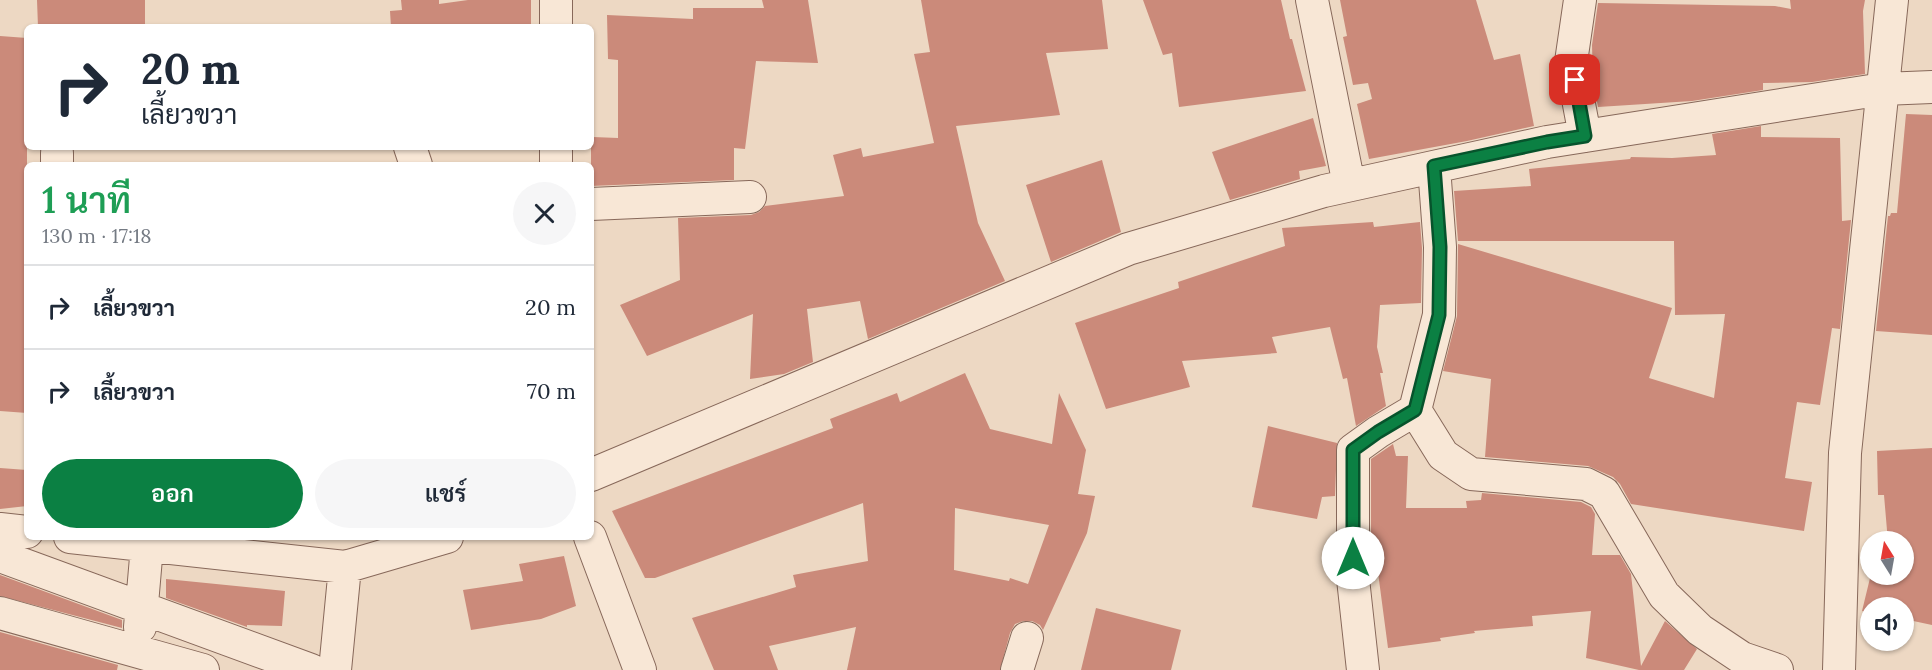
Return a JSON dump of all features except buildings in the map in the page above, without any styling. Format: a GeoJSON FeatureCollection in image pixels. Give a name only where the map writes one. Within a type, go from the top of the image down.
{"type":"FeatureCollection","features":[{"type":"Feature","properties":{"kind":"street"},"geometry":{"type":"LineString","coordinates":[[556,0],[556,24]]}},
{"type":"Feature","properties":{"kind":"street"},"geometry":{"type":"LineString","coordinates":[[1312,0],[1349,185]]}},
{"type":"Feature","properties":{"kind":"street"},"geometry":{"type":"LineString","coordinates":[[1580,0],[1571,62],[1585,136]]}},
{"type":"Feature","properties":{"kind":"street"},"geometry":{"type":"LineString","coordinates":[[1839,670],[1845,453],[1892,0]]}},
{"type":"Feature","properties":{"kind":"street"},"geometry":{"type":"LineString","coordinates":[[594,474],[1128,249],[1324,191],[1547,142],[1883,89],[1932,87]]}},
{"type":"Feature","properties":{"kind":"street"},"geometry":{"type":"LineString","coordinates":[[1363,670],[1353,579],[1353,450],[1415,410],[1439,315],[1440,247],[1434,166]]}},
{"type":"Feature","properties":{"kind":"street"},"geometry":{"type":"LineString","coordinates":[[594,204],[750,197]]}},
{"type":"Feature","properties":{"kind":"street"},"geometry":{"type":"LineString","coordinates":[[1415,410],[1443,455],[1471,474],[1587,484],[1604,493],[1664,595],[1700,630],[1742,658],[1777,670]]}},
{"type":"Feature","properties":{"kind":"street"},"geometry":{"type":"LineString","coordinates":[[0,529],[24,532]]}},
{"type":"Feature","properties":{"kind":"street"},"geometry":{"type":"LineString","coordinates":[[96,540],[345,567],[437,540]]}},
{"type":"Feature","properties":{"kind":"street"},"geometry":{"type":"LineString","coordinates":[[591,540],[640,670]]}},
{"type":"Feature","properties":{"kind":"street"},"geometry":{"type":"LineString","coordinates":[[137,670],[147,546]]}},
{"type":"Feature","properties":{"kind":"street"},"geometry":{"type":"LineString","coordinates":[[0,556],[311,670]]}},
{"type":"Feature","properties":{"kind":"street"},"geometry":{"type":"LineString","coordinates":[[335,670],[345,567]]}},
{"type":"Feature","properties":{"kind":"street"},"geometry":{"type":"LineString","coordinates":[[0,613],[203,670]]}},
{"type":"Feature","properties":{"kind":"street"},"geometry":{"type":"LineString","coordinates":[[1017,670],[1027,638]]}},
{"type":"Feature","properties":{"kind":"route"},"geometry":{"type":"LineString","coordinates":[[1353,558],[1353,450],[1415,410],[1439,315],[1440,247],[1434,166],[1585,136],[1575,80]]}}]}
